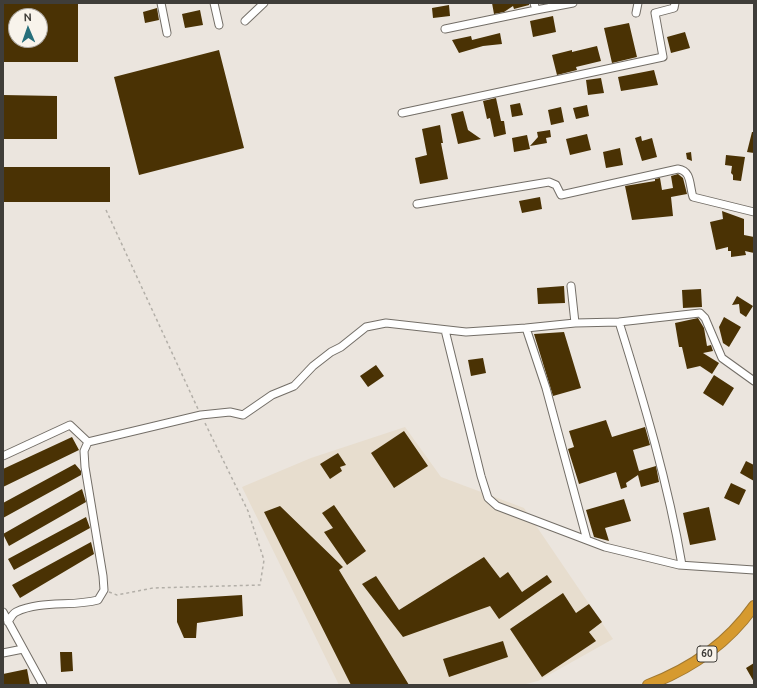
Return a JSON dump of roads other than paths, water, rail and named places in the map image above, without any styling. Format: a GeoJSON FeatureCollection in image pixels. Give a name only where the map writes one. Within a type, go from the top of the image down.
{"type":"FeatureCollection","features":[{"type":"Feature","properties":{"kind":"highway","name":"60"},"geometry":{"type":"LineString","coordinates":[[648,685],[679,671],[705,656],[730,635],[754,606]]}},
{"type":"Feature","properties":{"kind":"street"},"geometry":{"type":"LineString","coordinates":[[161,3],[167,33]]}},
{"type":"Feature","properties":{"kind":"street"},"geometry":{"type":"LineString","coordinates":[[214,3],[219,25]]}},
{"type":"Feature","properties":{"kind":"street"},"geometry":{"type":"LineString","coordinates":[[245,21],[264,3]]}},
{"type":"Feature","properties":{"kind":"street"},"geometry":{"type":"LineString","coordinates":[[445,29],[535,6],[573,3]]}},
{"type":"Feature","properties":{"kind":"street"},"geometry":{"type":"LineString","coordinates":[[636,13],[638,3]]}},
{"type":"Feature","properties":{"kind":"street"},"geometry":{"type":"LineString","coordinates":[[402,113],[663,57],[655,14],[674,8],[675,3]]}},
{"type":"Feature","properties":{"kind":"street"},"geometry":{"type":"LineString","coordinates":[[417,204],[549,182],[556,185],[560,195],[678,169],[686,171],[689,175],[693,196],[754,212]]}},
{"type":"Feature","properties":{"kind":"street"},"geometry":{"type":"LineString","coordinates":[[571,286],[575,323]]}},
{"type":"Feature","properties":{"kind":"street"},"geometry":{"type":"LineString","coordinates":[[8,622],[14,613],[31,607],[84,604],[98,600],[104,590],[101,556],[84,456],[84,450],[88,442],[201,415],[230,412],[243,415],[272,395],[294,386],[313,366],[341,347],[366,326],[386,324],[466,332],[575,323],[619,322],[700,313],[706,318],[722,358],[754,381]]}},
{"type":"Feature","properties":{"kind":"street"},"geometry":{"type":"LineString","coordinates":[[619,322],[661,466],[675,522],[682,566]]}},
{"type":"Feature","properties":{"kind":"street"},"geometry":{"type":"LineString","coordinates":[[526,328],[546,388],[587,540]]}},
{"type":"Feature","properties":{"kind":"street"},"geometry":{"type":"LineString","coordinates":[[445,330],[488,498],[497,506],[605,547],[682,566],[754,570]]}},
{"type":"Feature","properties":{"kind":"street"},"geometry":{"type":"LineString","coordinates":[[3,456],[70,425],[88,442]]}},
{"type":"Feature","properties":{"kind":"street"},"geometry":{"type":"LineString","coordinates":[[3,612],[43,685]]}},
{"type":"Feature","properties":{"kind":"street"},"geometry":{"type":"LineString","coordinates":[[3,653],[23,649]]}}]}
